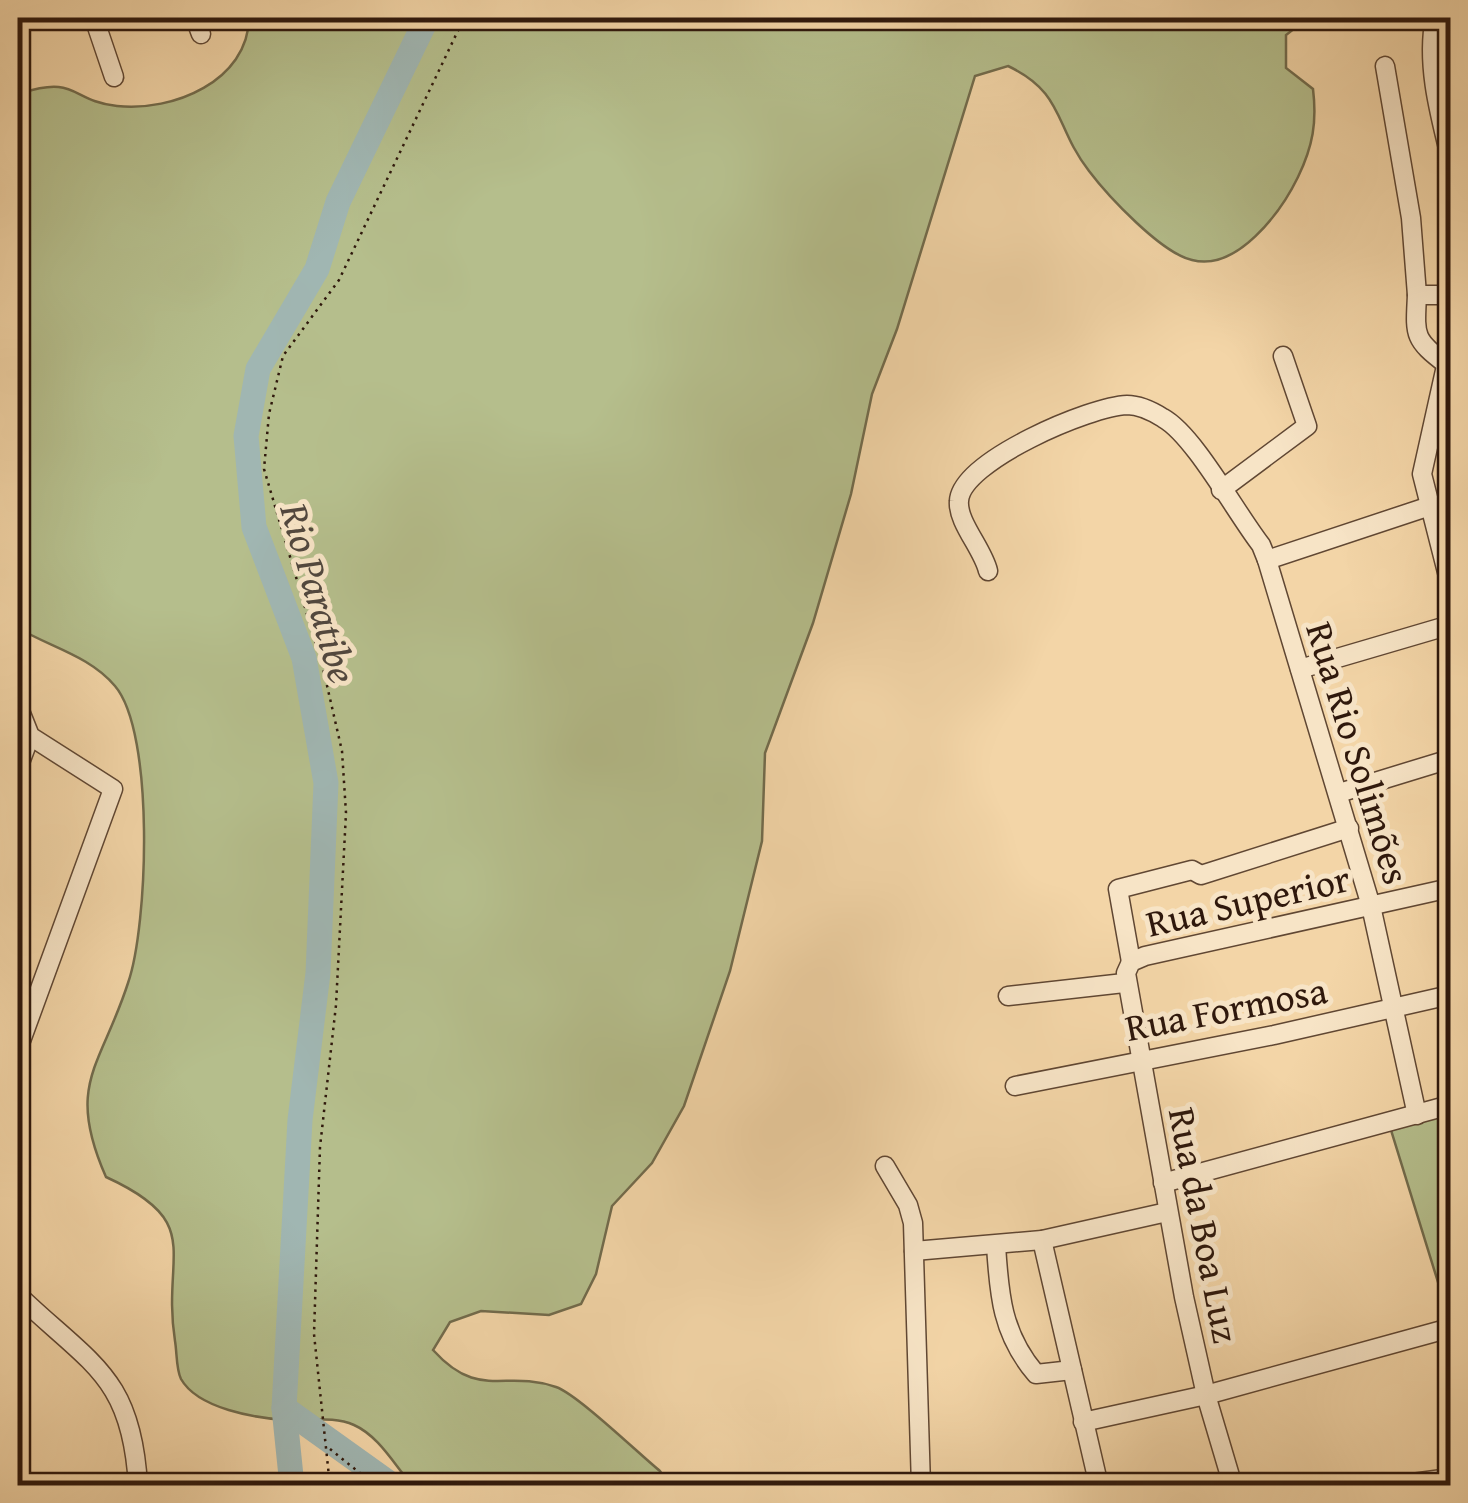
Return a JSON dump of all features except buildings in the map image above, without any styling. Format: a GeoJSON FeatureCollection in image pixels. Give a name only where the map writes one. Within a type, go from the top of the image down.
{"type":"FeatureCollection","features":[{"type":"Feature","properties":{"kind":"street"},"geometry":{"type":"LineString","coordinates":[[94,18],[114,77]]}},
{"type":"Feature","properties":{"kind":"street"},"geometry":{"type":"LineString","coordinates":[[1435,18],[1432,48],[1436,88],[1450,156]]}},
{"type":"Feature","properties":{"kind":"street"},"geometry":{"type":"LineString","coordinates":[[1385,66],[1411,218],[1416,334],[1421,344],[1448,356],[1422,465],[1450,584]]}},
{"type":"Feature","properties":{"kind":"street"},"geometry":{"type":"LineString","coordinates":[[1417,295],[1450,295]]}},
{"type":"Feature","properties":{"kind":"street"},"geometry":{"type":"LineString","coordinates":[[1218,486],[1307,426],[1283,356]]}},
{"type":"Feature","properties":{"kind":"street","name":"Rua Rio Solimões"},"geometry":{"type":"LineString","coordinates":[[988,571],[960,510],[960,496],[995,460],[1050,426],[1111,408],[1141,407],[1176,426],[1261,544],[1267,560],[1349,828],[1417,1116]]}},
{"type":"Feature","properties":{"kind":"street"},"geometry":{"type":"LineString","coordinates":[[1267,560],[1430,506]]}},
{"type":"Feature","properties":{"kind":"street"},"geometry":{"type":"LineString","coordinates":[[1300,669],[1450,625]]}},
{"type":"Feature","properties":{"kind":"street"},"geometry":{"type":"LineString","coordinates":[[18,706],[30,736],[113,789],[18,1049]]}},
{"type":"Feature","properties":{"kind":"street"},"geometry":{"type":"LineString","coordinates":[[18,768],[30,736]]}},
{"type":"Feature","properties":{"kind":"street"},"geometry":{"type":"LineString","coordinates":[[1339,792],[1450,759]]}},
{"type":"Feature","properties":{"kind":"street","name":"Rua da Boa Luz"},"geometry":{"type":"LineString","coordinates":[[1234,1486],[1206,1395],[1167,1212],[1139,1060],[1118,889],[1192,870],[1200,875],[1349,828]]}},
{"type":"Feature","properties":{"kind":"street","name":"Rua Superior"},"geometry":{"type":"LineString","coordinates":[[1008,996],[1127,973],[1450,888]]}},
{"type":"Feature","properties":{"kind":"street","name":"Rua Formosa"},"geometry":{"type":"LineString","coordinates":[[1014,1086],[1450,995]]}},
{"type":"Feature","properties":{"kind":"street"},"geometry":{"type":"LineString","coordinates":[[1162,1184],[1450,1106]]}},
{"type":"Feature","properties":{"kind":"street"},"geometry":{"type":"LineString","coordinates":[[886,1166],[911,1212],[921,1486]]}},
{"type":"Feature","properties":{"kind":"street"},"geometry":{"type":"LineString","coordinates":[[914,1251],[1042,1240],[1167,1212]]}},
{"type":"Feature","properties":{"kind":"street"},"geometry":{"type":"LineString","coordinates":[[1042,1240],[1099,1486]]}},
{"type":"Feature","properties":{"kind":"street"},"geometry":{"type":"LineString","coordinates":[[996,1245],[1000,1304],[1010,1336],[1036,1374],[1072,1370]]}},
{"type":"Feature","properties":{"kind":"street"},"geometry":{"type":"LineString","coordinates":[[18,1295],[104,1374],[120,1396],[135,1435],[138,1486]]}},
{"type":"Feature","properties":{"kind":"street"},"geometry":{"type":"LineString","coordinates":[[1083,1422],[1206,1395],[1450,1328]]}},
{"type":"Feature","properties":{"kind":"street"},"geometry":{"type":"LineString","coordinates":[[1390,1486],[1450,1478]]}},
{"type":"Feature","properties":{"kind":"path"},"geometry":{"type":"LineString","coordinates":[[330,1486],[314,1334],[317,1215],[336,1005],[346,812],[342,751],[323,668],[264,469],[269,414],[284,356],[339,280],[464,18]]}},
{"type":"Feature","properties":{"kind":"path"},"geometry":{"type":"LineString","coordinates":[[329,1448],[376,1486]]}},
{"type":"Feature","properties":{"kind":"green space"},"geometry":{"type":"Polygon","coordinates":[[[249,18],[1308,18],[1286,35],[1286,68],[1313,89],[1313,134],[1303,166],[1281,206],[1256,236],[1225,257],[1209,261],[1179,255],[1122,208],[1078,155],[1040,87],[1008,66],[975,76],[897,329],[872,394],[851,494],[813,623],[765,753],[762,841],[730,971],[684,1106],[652,1163],[612,1206],[596,1274],[581,1304],[549,1315],[481,1311],[450,1322],[433,1350],[464,1375],[492,1381],[538,1382],[566,1392],[660,1471],[669,1485],[412,1485],[379,1444],[354,1425],[259,1417],[200,1398],[181,1379],[178,1370],[169,1226],[137,1194],[106,1177],[94,1145],[88,1119],[92,1077],[128,983],[140,919],[142,786],[128,710],[115,686],[82,659],[18,628],[18,239],[25,204],[17,111],[22,93],[40,88],[64,88],[117,106],[161,104],[183,97],[204,88],[236,59],[249,18]]]}},
{"type":"Feature","properties":{"kind":"green space"},"geometry":{"type":"Polygon","coordinates":[[[1450,1111],[1450,1321],[1391,1130],[1450,1111]]]}},
{"type":"Feature","properties":{"kind":"waterway","name":"Rio Paratibe"},"geometry":{"type":"LineString","coordinates":[[292,1486],[284,1408],[300,1120],[318,973],[326,783],[304,658],[254,527],[246,436],[258,369],[317,269],[338,202],[427,18]]}},
{"type":"Feature","properties":{"kind":"waterway","name":"Rio Paratibe"},"geometry":{"type":"LineString","coordinates":[[284,1408],[393,1486]]}}]}
